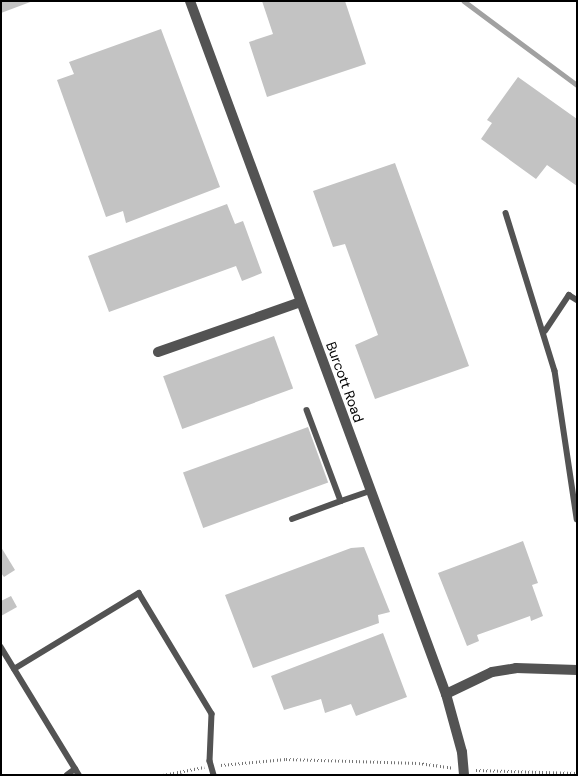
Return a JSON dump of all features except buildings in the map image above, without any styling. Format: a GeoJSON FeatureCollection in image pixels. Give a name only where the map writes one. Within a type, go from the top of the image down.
{"type":"FeatureCollection","features":[{"type":"Feature","properties":{"kind":"street","name":"Burcott Road"},"geometry":{"type":"LineString","coordinates":[[190,1],[446,694],[462,752],[463,772]]}},
{"type":"Feature","properties":{"kind":"street"},"geometry":{"type":"LineString","coordinates":[[158,352],[301,302]]}},
{"type":"Feature","properties":{"kind":"street"},"geometry":{"type":"LineString","coordinates":[[446,694],[492,672],[516,668],[577,670]]}},
{"type":"Feature","properties":{"kind":"lane"},"geometry":{"type":"LineString","coordinates":[[506,213],[545,331],[555,371],[577,519]]}},
{"type":"Feature","properties":{"kind":"lane"},"geometry":{"type":"LineString","coordinates":[[545,331],[569,295],[577,300]]}},
{"type":"Feature","properties":{"kind":"lane"},"geometry":{"type":"LineString","coordinates":[[307,410],[340,501]]}},
{"type":"Feature","properties":{"kind":"lane"},"geometry":{"type":"LineString","coordinates":[[292,519],[370,491]]}},
{"type":"Feature","properties":{"kind":"lane"},"geometry":{"type":"LineString","coordinates":[[14,669],[139,593],[212,714],[211,766],[214,775]]}},
{"type":"Feature","properties":{"kind":"lane"},"geometry":{"type":"LineString","coordinates":[[1,647],[77,772],[67,775]]}},
{"type":"Feature","properties":{"kind":"path"},"geometry":{"type":"LineString","coordinates":[[163,775],[211,766],[286,759],[419,763],[463,772],[577,773]]}},
{"type":"Feature","properties":{"kind":"waterway"},"geometry":{"type":"LineString","coordinates":[[464,1],[577,85]]}}]}
